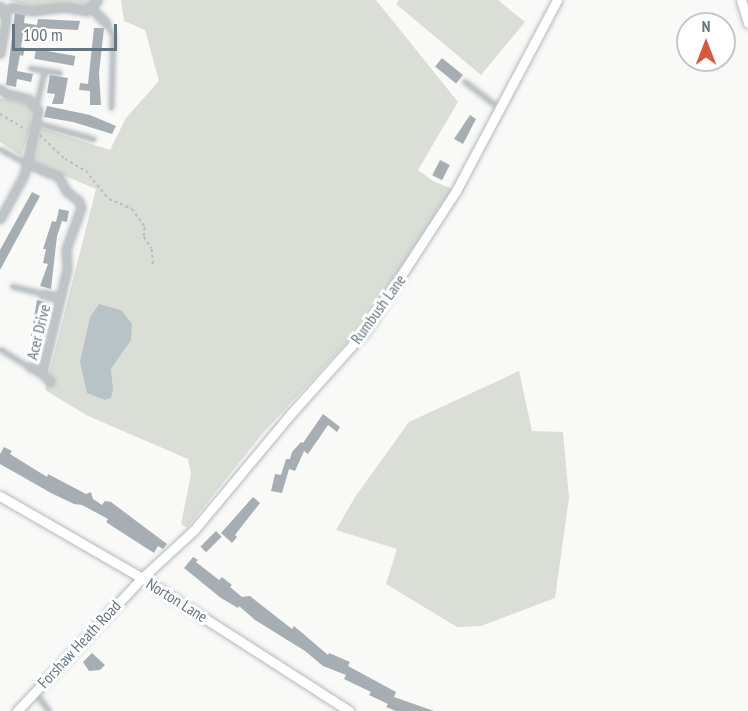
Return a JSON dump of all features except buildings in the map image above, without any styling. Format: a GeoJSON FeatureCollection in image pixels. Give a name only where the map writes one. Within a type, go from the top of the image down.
{"type":"FeatureCollection","features":[{"type":"Feature","properties":{"kind":"street"},"geometry":{"type":"LineString","coordinates":[[0,53],[6,19],[2,8],[13,7],[43,11],[59,8],[80,12],[92,9],[98,0]]}},
{"type":"Feature","properties":{"kind":"street","name":"Rumbush Lane"},"geometry":{"type":"LineString","coordinates":[[142,578],[194,530],[288,417],[365,331],[456,191],[557,0]]}},
{"type":"Feature","properties":{"kind":"street"},"geometry":{"type":"LineString","coordinates":[[741,0],[748,23]]}},
{"type":"Feature","properties":{"kind":"street"},"geometry":{"type":"LineString","coordinates":[[92,9],[106,23]]}},
{"type":"Feature","properties":{"kind":"street"},"geometry":{"type":"LineString","coordinates":[[0,89],[34,103],[38,110],[24,175],[0,219]]}},
{"type":"Feature","properties":{"kind":"street","name":"Acer Drive"},"geometry":{"type":"LineString","coordinates":[[26,163],[58,177],[66,190],[79,201],[81,208],[66,249],[67,268],[42,373]]}},
{"type":"Feature","properties":{"kind":"street","name":"Acer Drive"},"geometry":{"type":"LineString","coordinates":[[43,294],[60,298]]}},
{"type":"Feature","properties":{"kind":"street","name":"Acer Drive"},"geometry":{"type":"LineString","coordinates":[[30,368],[42,373],[50,382]]}},
{"type":"Feature","properties":{"kind":"street","name":"Norton Lane"},"geometry":{"type":"LineString","coordinates":[[0,496],[142,578],[350,711]]}},
{"type":"Feature","properties":{"kind":"street","name":"Forshaw Heath Road"},"geometry":{"type":"LineString","coordinates":[[17,711],[142,578]]}},
{"type":"Feature","properties":{"kind":"lane"},"geometry":{"type":"LineString","coordinates":[[106,23],[113,36],[111,108]]}},
{"type":"Feature","properties":{"kind":"lane"},"geometry":{"type":"LineString","coordinates":[[30,68],[60,74]]}},
{"type":"Feature","properties":{"kind":"lane"},"geometry":{"type":"LineString","coordinates":[[34,103],[37,102],[44,71]]}},
{"type":"Feature","properties":{"kind":"lane"},"geometry":{"type":"LineString","coordinates":[[464,81],[500,108]]}},
{"type":"Feature","properties":{"kind":"lane"},"geometry":{"type":"LineString","coordinates":[[35,123],[94,139]]}},
{"type":"Feature","properties":{"kind":"lane"},"geometry":{"type":"LineString","coordinates":[[0,149],[26,163]]}},
{"type":"Feature","properties":{"kind":"lane"},"geometry":{"type":"LineString","coordinates":[[12,286],[43,294]]}},
{"type":"Feature","properties":{"kind":"lane"},"geometry":{"type":"LineString","coordinates":[[0,349],[30,368]]}},
{"type":"Feature","properties":{"kind":"lane"},"geometry":{"type":"LineString","coordinates":[[34,692],[49,711]]}},
{"type":"Feature","properties":{"kind":"path"},"geometry":{"type":"LineString","coordinates":[[0,114],[40,135],[65,159],[86,171],[109,199],[132,209],[145,227],[144,237],[152,249],[153,265]]}},
{"type":"Feature","properties":{"kind":"shaded area"},"geometry":{"type":"Polygon","coordinates":[[[8,0],[95,0],[90,8],[82,9],[66,3],[40,9],[8,0]]]}},
{"type":"Feature","properties":{"kind":"shaded area"},"geometry":{"type":"Polygon","coordinates":[[[121,0],[376,0],[458,102],[418,170],[433,181],[452,189],[363,325],[262,434],[187,528],[181,524],[191,474],[188,459],[88,416],[45,390],[96,189],[34,163],[31,158],[38,127],[110,150],[126,118],[159,81],[145,30],[124,21],[121,0]]]}},
{"type":"Feature","properties":{"kind":"shaded area"},"geometry":{"type":"Polygon","coordinates":[[[399,0],[498,0],[525,22],[481,75],[396,4],[399,0]]]}},
{"type":"Feature","properties":{"kind":"shaded area"},"geometry":{"type":"Polygon","coordinates":[[[0,98],[27,104],[32,110],[30,129],[21,156],[0,142],[0,98]]]}},
{"type":"Feature","properties":{"kind":"shaded area"},"geometry":{"type":"Polygon","coordinates":[[[99,304],[121,310],[132,324],[131,340],[111,369],[113,390],[111,398],[105,400],[87,393],[80,362],[90,317],[99,304]]]}},
{"type":"Feature","properties":{"kind":"shaded area"},"geometry":{"type":"Polygon","coordinates":[[[519,371],[532,431],[563,432],[569,498],[555,598],[481,626],[457,627],[386,584],[397,549],[336,530],[355,497],[409,422],[519,371]]]}}]}
